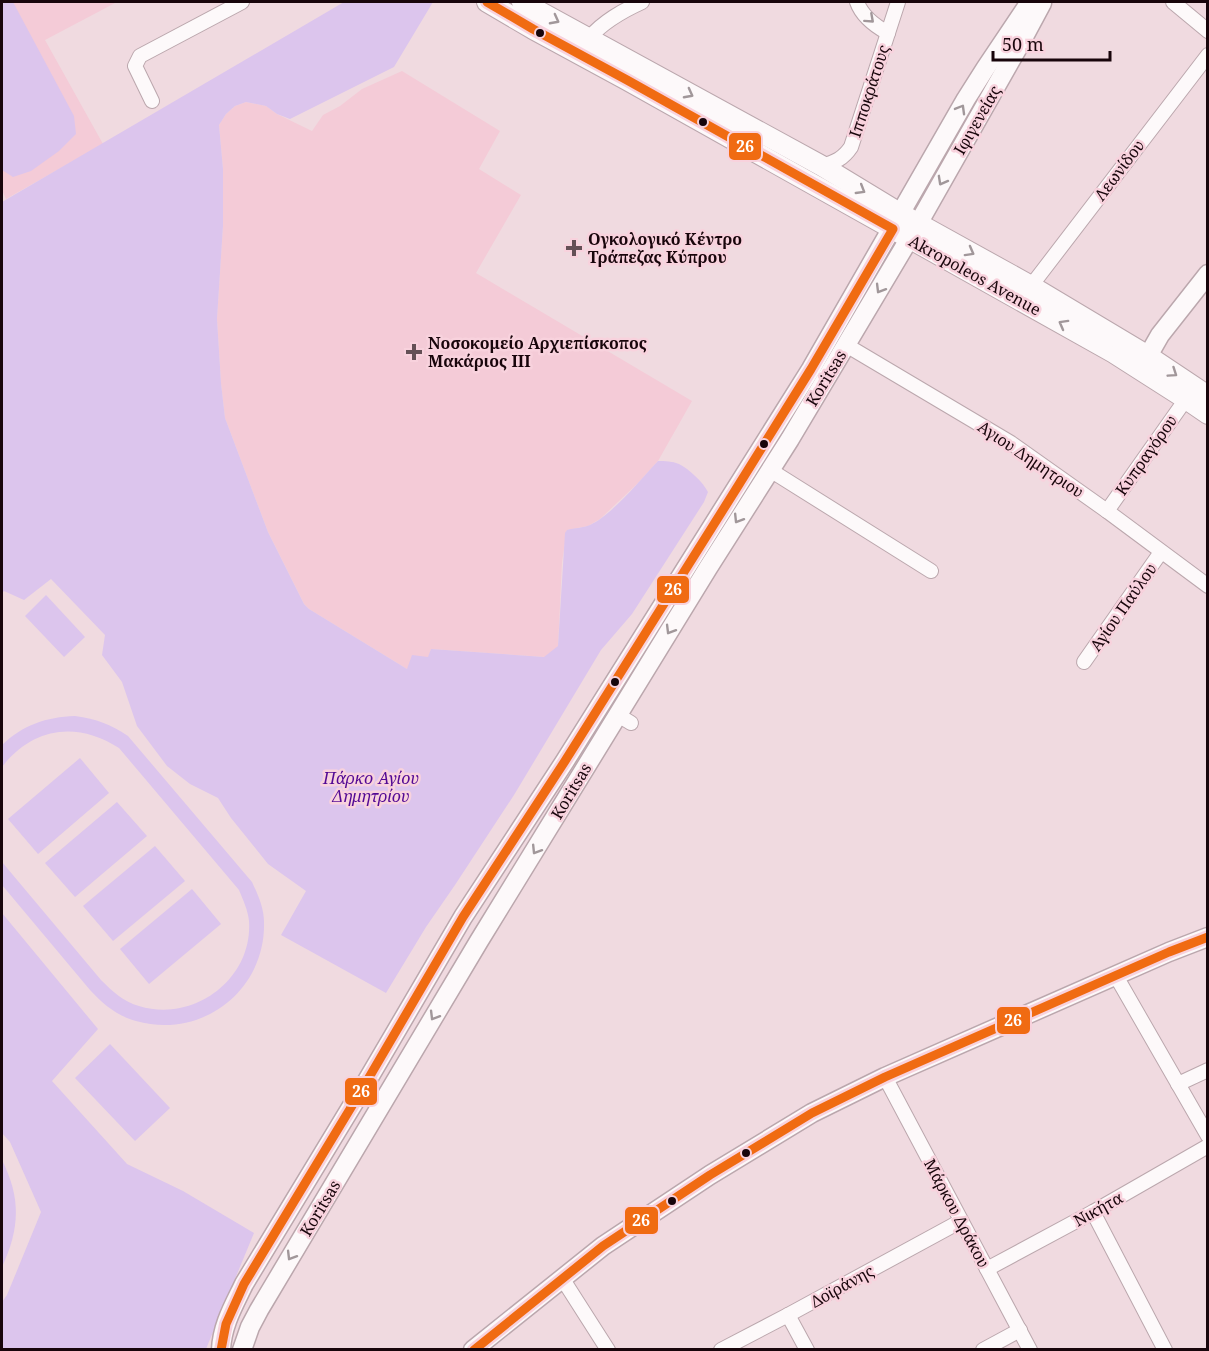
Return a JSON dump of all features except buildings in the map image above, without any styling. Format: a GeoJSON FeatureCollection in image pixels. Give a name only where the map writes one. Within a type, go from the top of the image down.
{"type":"FeatureCollection","features":[{"type":"Feature","properties":{"kind":"main road","name":"Akropoleos Avenue"},"geometry":{"type":"LineString","coordinates":[[487,2],[627,80],[906,226],[1031,286],[1148,356],[1208,396]]}},
{"type":"Feature","properties":{"kind":"main road","name":"Akropoleos Avenue"},"geometry":{"type":"LineString","coordinates":[[522,2],[822,166],[906,226],[1114,353],[1208,414]]}},
{"type":"Feature","properties":{"kind":"street"},"geometry":{"type":"LineString","coordinates":[[153,102],[135,66],[140,56],[242,2]]}},
{"type":"Feature","properties":{"kind":"street"},"geometry":{"type":"LineString","coordinates":[[589,38],[612,17],[642,2]]}},
{"type":"Feature","properties":{"kind":"street"},"geometry":{"type":"LineString","coordinates":[[857,2],[867,18],[888,33]]}},
{"type":"Feature","properties":{"kind":"street","name":"Ιπποκράτους"},"geometry":{"type":"LineString","coordinates":[[822,166],[840,160],[851,147],[898,2]]}},
{"type":"Feature","properties":{"kind":"street","name":"Ιφιγενείας"},"geometry":{"type":"LineString","coordinates":[[906,226],[966,99],[1030,2]]}},
{"type":"Feature","properties":{"kind":"street","name":"Ιφιγενείας"},"geometry":{"type":"LineString","coordinates":[[906,226],[1020,44],[1042,2]]}},
{"type":"Feature","properties":{"kind":"street"},"geometry":{"type":"LineString","coordinates":[[1173,2],[1208,31]]}},
{"type":"Feature","properties":{"kind":"street","name":"Λεωνίδου"},"geometry":{"type":"LineString","coordinates":[[1031,286],[1208,55]]}},
{"type":"Feature","properties":{"kind":"street","name":"Koritsas"},"geometry":{"type":"LineString","coordinates":[[242,1350],[259,1310],[479,941],[624,719],[846,345],[906,226]]}},
{"type":"Feature","properties":{"kind":"street","name":"Koritsas"},"geometry":{"type":"LineString","coordinates":[[221,1350],[224,1328],[244,1284],[463,917],[565,761],[811,369],[906,226]]}},
{"type":"Feature","properties":{"kind":"street"},"geometry":{"type":"LineString","coordinates":[[1148,356],[1160,335],[1208,274]]}},
{"type":"Feature","properties":{"kind":"street","name":"Αγιου Δημητριου"},"geometry":{"type":"LineString","coordinates":[[846,345],[1011,443],[1107,510],[1208,586]]}},
{"type":"Feature","properties":{"kind":"street","name":"Κυπραγόρου"},"geometry":{"type":"LineString","coordinates":[[1107,510],[1186,399]]}},
{"type":"Feature","properties":{"kind":"street"},"geometry":{"type":"LineString","coordinates":[[770,470],[932,571]]}},
{"type":"Feature","properties":{"kind":"street","name":"Αγίου Παύλου"},"geometry":{"type":"LineString","coordinates":[[1084,662],[1161,552]]}},
{"type":"Feature","properties":{"kind":"street"},"geometry":{"type":"LineString","coordinates":[[473,1350],[603,1246],[719,1169],[812,1113],[885,1077],[1208,937]]}},
{"type":"Feature","properties":{"kind":"street"},"geometry":{"type":"LineString","coordinates":[[1116,976],[1208,1136]]}},
{"type":"Feature","properties":{"kind":"street"},"geometry":{"type":"LineString","coordinates":[[1178,1084],[1208,1070]]}},
{"type":"Feature","properties":{"kind":"street","name":"Μάρκου Δράκου"},"geometry":{"type":"LineString","coordinates":[[885,1077],[1030,1350]]}},
{"type":"Feature","properties":{"kind":"street","name":"Νικήτα"},"geometry":{"type":"LineString","coordinates":[[987,1269],[1208,1146]]}},
{"type":"Feature","properties":{"kind":"street"},"geometry":{"type":"LineString","coordinates":[[1093,1212],[1165,1350]]}},
{"type":"Feature","properties":{"kind":"street","name":"Δοϊράνης"},"geometry":{"type":"LineString","coordinates":[[721,1350],[961,1221]]}},
{"type":"Feature","properties":{"kind":"street"},"geometry":{"type":"LineString","coordinates":[[562,1278],[608,1350]]}},
{"type":"Feature","properties":{"kind":"street"},"geometry":{"type":"LineString","coordinates":[[788,1315],[807,1350]]}},
{"type":"Feature","properties":{"kind":"street"},"geometry":{"type":"LineString","coordinates":[[983,1350],[1020,1330]]}},
{"type":"Feature","properties":{"kind":"shaded area"},"geometry":{"type":"Polygon","coordinates":[[[2,2],[117,2],[45,40],[103,144],[6,199],[2,190],[2,2]]]}},
{"type":"Feature","properties":{"kind":"shaded area","name":"Νοσοκομείο Αρχιεπίσκοπος Μακάριος ΙΙΙ"},"geometry":{"type":"Polygon","coordinates":[[[402,71],[500,131],[479,169],[521,195],[476,273],[692,401],[658,461],[637,484],[600,519],[588,526],[567,530],[562,562],[558,647],[545,657],[431,649],[429,658],[407,669],[309,609],[304,604],[268,532],[225,418],[217,319],[223,226],[223,169],[219,125],[235,106],[246,102],[266,106],[312,131],[323,115],[340,106],[362,89],[402,71]]]}},
{"type":"Feature","properties":{"kind":"green space"},"geometry":{"type":"Polygon","coordinates":[[[2,2],[13,2],[74,116],[76,134],[59,151],[31,171],[13,177],[2,170],[2,2]]]}},
{"type":"Feature","properties":{"kind":"green space","name":"Πάρκο Αγίου Δημητρίου"},"geometry":{"type":"Polygon","coordinates":[[[344,2],[433,2],[394,67],[290,119],[266,106],[246,102],[235,106],[219,125],[223,169],[223,226],[217,319],[225,418],[268,532],[304,604],[407,669],[412,655],[428,657],[431,649],[544,657],[558,646],[567,530],[584,527],[599,520],[626,496],[658,461],[674,462],[683,466],[699,480],[708,492],[704,502],[632,614],[601,650],[514,795],[426,927],[386,993],[281,935],[306,891],[268,864],[218,798],[190,784],[167,766],[137,726],[122,682],[102,655],[105,635],[51,579],[24,600],[4,591],[2,593],[2,202],[344,2]]]}},
{"type":"Feature","properties":{"kind":"green space"},"geometry":{"type":"Polygon","coordinates":[[[46,595],[85,637],[64,657],[25,616],[46,595]]]}},
{"type":"Feature","properties":{"kind":"green space"},"geometry":{"type":"Polygon","coordinates":[[[75,716],[103,723],[128,736],[252,882],[264,917],[262,947],[254,969],[242,988],[226,1004],[206,1016],[184,1023],[161,1025],[136,1021],[117,1013],[90,990],[2,885],[2,862],[101,980],[123,999],[139,1006],[160,1010],[180,1008],[199,1002],[216,992],[230,978],[241,961],[248,942],[249,921],[239,890],[119,748],[103,739],[87,734],[56,732],[27,743],[2,767],[2,745],[18,732],[45,720],[75,716]]]}},
{"type":"Feature","properties":{"kind":"green space"},"geometry":{"type":"Polygon","coordinates":[[[80,758],[109,793],[38,854],[8,819],[80,758]]]}},
{"type":"Feature","properties":{"kind":"green space"},"geometry":{"type":"Polygon","coordinates":[[[117,802],[147,836],[75,897],[45,863],[117,802]]]}},
{"type":"Feature","properties":{"kind":"green space"},"geometry":{"type":"Polygon","coordinates":[[[155,846],[185,881],[113,941],[83,906],[155,846]]]}},
{"type":"Feature","properties":{"kind":"green space"},"geometry":{"type":"Polygon","coordinates":[[[192,889],[221,924],[149,984],[120,949],[192,889]]]}},
{"type":"Feature","properties":{"kind":"green space"},"geometry":{"type":"Polygon","coordinates":[[[2,913],[98,1029],[52,1081],[127,1164],[183,1191],[254,1233],[206,1349],[2,1349],[2,1302],[7,1295],[41,1212],[10,1142],[2,1133],[2,913]]]}},
{"type":"Feature","properties":{"kind":"green space"},"geometry":{"type":"Polygon","coordinates":[[[110,1044],[170,1108],[135,1141],[75,1078],[110,1044]]]}},
{"type":"Feature","properties":{"kind":"green space"},"geometry":{"type":"Polygon","coordinates":[[[2,1160],[13,1187],[16,1213],[12,1239],[2,1267],[2,1160]]]}},
{"type":"Feature","properties":{"kind":"transit line","name":"26"},"geometry":{"type":"LineString","coordinates":[[221,1350],[226,1324],[244,1284],[463,917],[565,761],[738,486],[811,369],[893,229],[487,2]]}},
{"type":"Feature","properties":{"kind":"transit line","name":"26"},"geometry":{"type":"LineString","coordinates":[[474,1350],[603,1246],[710,1175],[812,1113],[885,1077],[1208,937]]}},
{"type":"Feature","properties":{"kind":"place","name":"Ογκολογικό Κέντρο Τράπεζας Κύπρου"},"geometry":{"type":"Point","coordinates":[574,248]}},
{"type":"Feature","properties":{"kind":"place","name":"Νοσοκομείο Αρχιεπίσκοπος Μακάριος ΙΙΙ"},"geometry":{"type":"Point","coordinates":[414,352]}}]}
